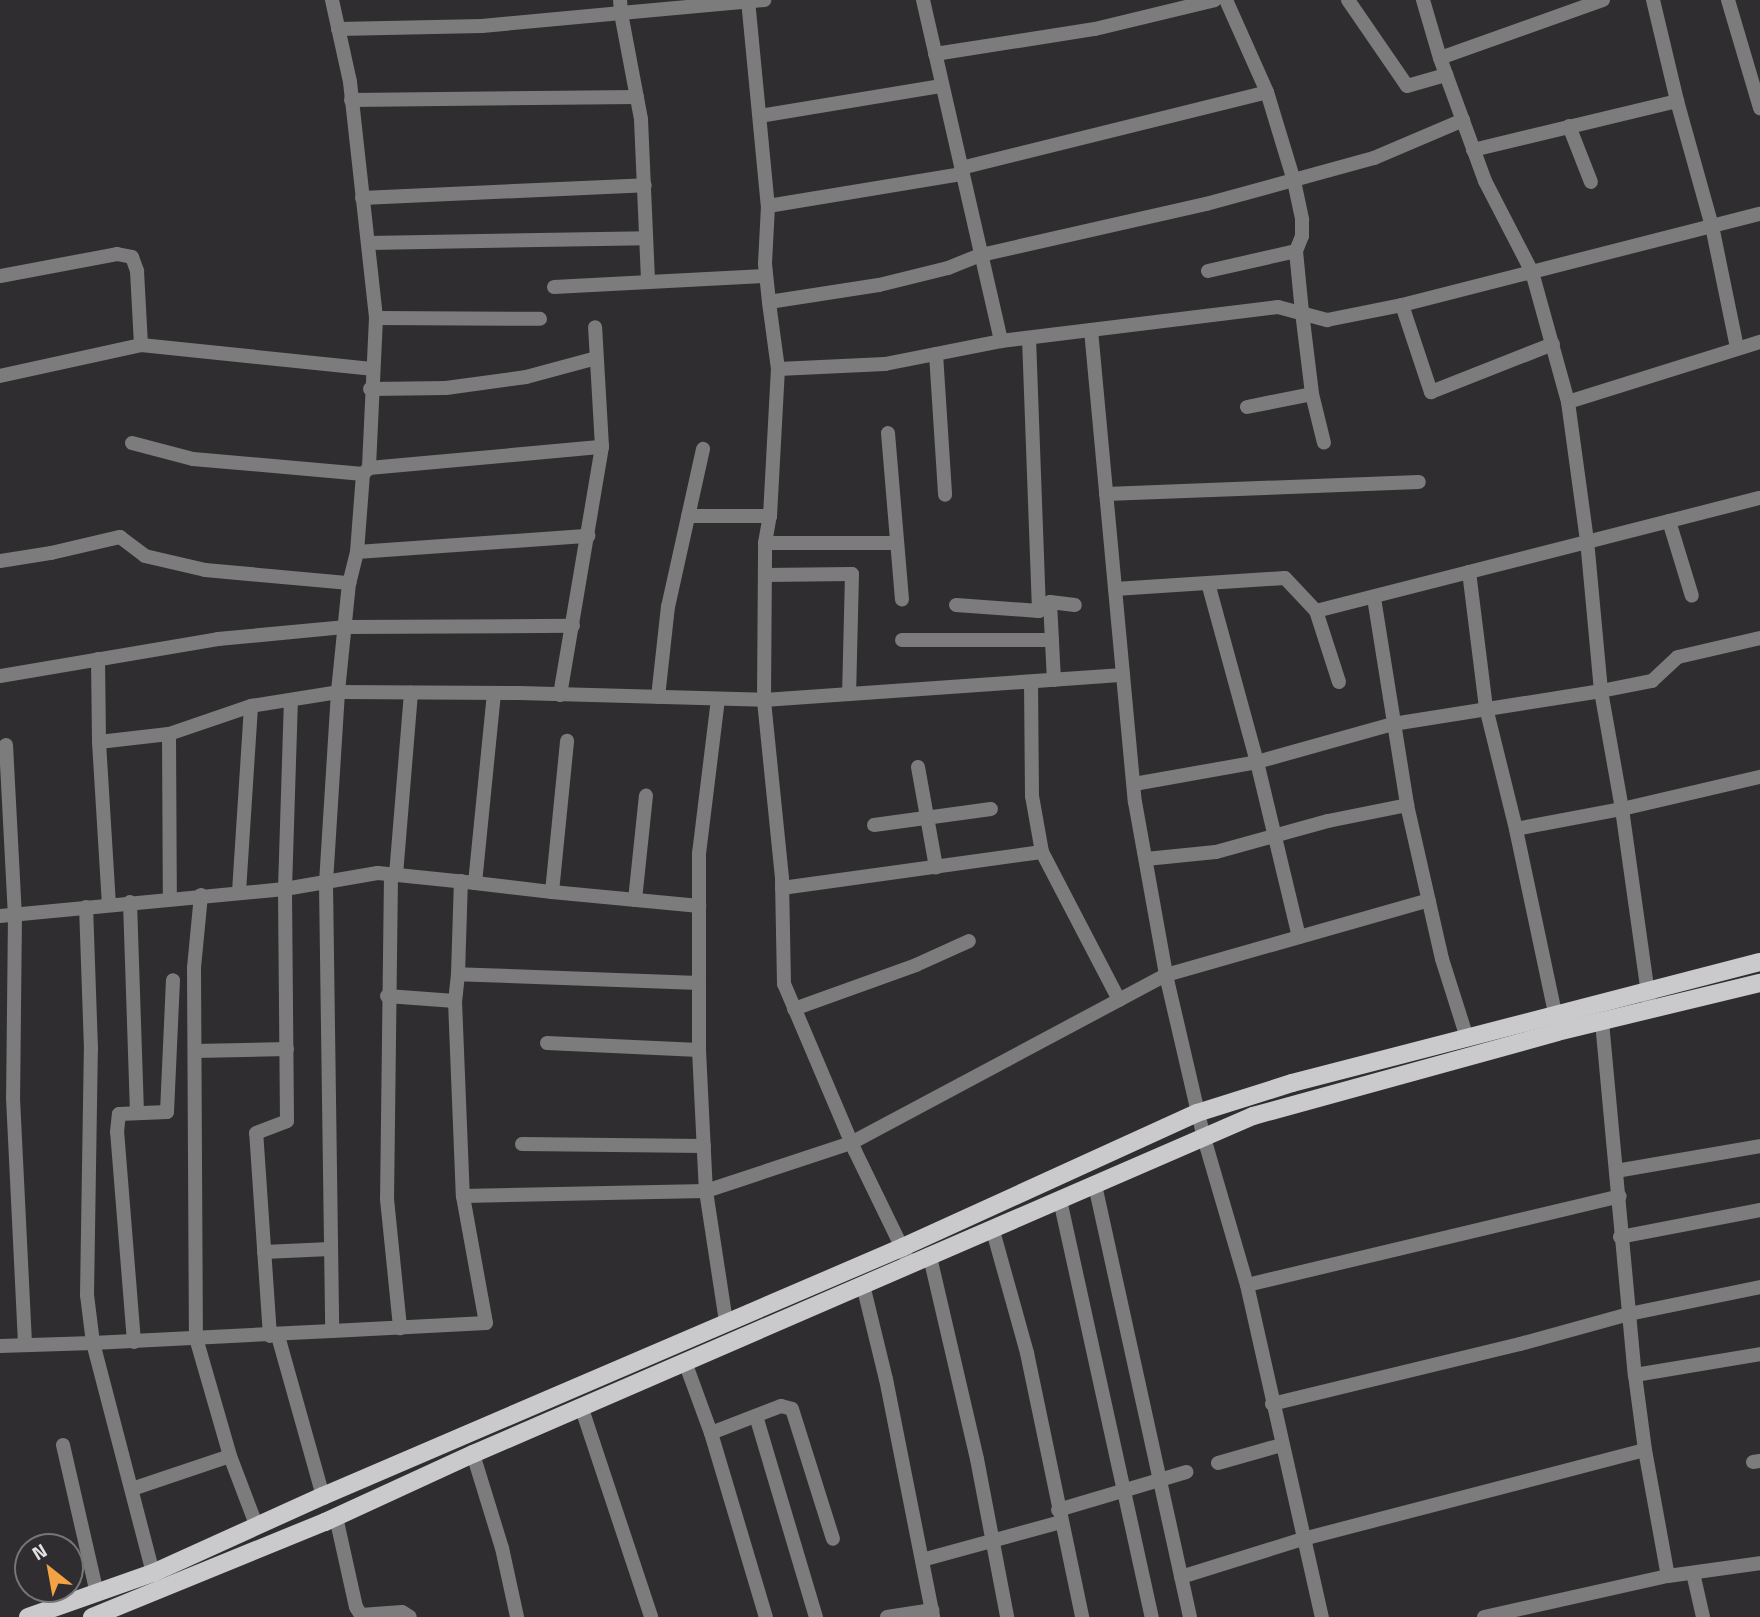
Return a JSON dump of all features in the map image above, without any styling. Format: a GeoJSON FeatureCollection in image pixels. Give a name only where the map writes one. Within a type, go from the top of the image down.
{"type":"FeatureCollection","features":[{"type":"Feature","properties":{"kind":"main road"},"geometry":{"type":"LineString","coordinates":[[28,1617],[153,1573],[323,1496],[903,1247],[1197,1113],[1292,1083],[1760,962]]}},
{"type":"Feature","properties":{"kind":"main road"},"geometry":{"type":"LineString","coordinates":[[92,1617],[336,1517],[473,1454],[993,1231],[1253,1116],[1649,1009],[1760,983]]}},
{"type":"Feature","properties":{"kind":"street"},"geometry":{"type":"LineString","coordinates":[[332,0],[351,100],[376,318],[366,471],[357,552],[349,583],[338,692],[327,884],[332,1331]]}},
{"type":"Feature","properties":{"kind":"street"},"geometry":{"type":"LineString","coordinates":[[338,29],[482,26],[621,7],[764,0]]}},
{"type":"Feature","properties":{"kind":"street"},"geometry":{"type":"LineString","coordinates":[[923,0],[1001,341]]}},
{"type":"Feature","properties":{"kind":"street"},"geometry":{"type":"LineString","coordinates":[[935,54],[1095,29],[1215,0]]}},
{"type":"Feature","properties":{"kind":"street"},"geometry":{"type":"LineString","coordinates":[[1226,0],[1267,92],[1294,181],[1302,220],[1302,236],[1296,251],[1302,312],[1312,394],[1324,443]]}},
{"type":"Feature","properties":{"kind":"street"},"geometry":{"type":"LineString","coordinates":[[1348,0],[1407,86],[1446,75]]}},
{"type":"Feature","properties":{"kind":"street"},"geometry":{"type":"LineString","coordinates":[[1423,0],[1440,58],[1485,181],[1532,272],[1568,402],[1587,540],[1601,691],[1622,809],[1649,1009]]}},
{"type":"Feature","properties":{"kind":"street"},"geometry":{"type":"LineString","coordinates":[[1440,58],[1603,0]]}},
{"type":"Feature","properties":{"kind":"street"},"geometry":{"type":"LineString","coordinates":[[1653,0],[1677,101],[1712,226],[1737,348]]}},
{"type":"Feature","properties":{"kind":"street"},"geometry":{"type":"LineString","coordinates":[[1728,0],[1756,77],[1760,108]]}},
{"type":"Feature","properties":{"kind":"street"},"geometry":{"type":"LineString","coordinates":[[748,1],[768,206],[765,276],[778,369],[770,516],[765,543],[764,700],[782,888],[784,984],[851,1143],[903,1247],[909,1266]]}},
{"type":"Feature","properties":{"kind":"street"},"geometry":{"type":"LineString","coordinates":[[621,7],[637,97],[645,185],[648,280]]}},
{"type":"Feature","properties":{"kind":"street"},"geometry":{"type":"LineString","coordinates":[[760,116],[942,86]]}},
{"type":"Feature","properties":{"kind":"street"},"geometry":{"type":"LineString","coordinates":[[768,206],[962,171],[1267,92]]}},
{"type":"Feature","properties":{"kind":"street"},"geometry":{"type":"LineString","coordinates":[[351,100],[637,97]]}},
{"type":"Feature","properties":{"kind":"street"},"geometry":{"type":"LineString","coordinates":[[1474,150],[1677,101]]}},
{"type":"Feature","properties":{"kind":"street"},"geometry":{"type":"LineString","coordinates":[[769,302],[879,285],[948,268],[981,255],[1117,226],[1294,181],[1374,159],[1463,120]]}},
{"type":"Feature","properties":{"kind":"street"},"geometry":{"type":"LineString","coordinates":[[1569,126],[1591,182]]}},
{"type":"Feature","properties":{"kind":"street"},"geometry":{"type":"LineString","coordinates":[[362,198],[645,185]]}},
{"type":"Feature","properties":{"kind":"street"},"geometry":{"type":"LineString","coordinates":[[778,369],[885,364],[1001,341],[1278,307],[1327,320],[1402,305],[1760,214]]}},
{"type":"Feature","properties":{"kind":"street"},"geometry":{"type":"LineString","coordinates":[[368,243],[646,238]]}},
{"type":"Feature","properties":{"kind":"street"},"geometry":{"type":"LineString","coordinates":[[1208,271],[1296,251]]}},
{"type":"Feature","properties":{"kind":"street"},"geometry":{"type":"LineString","coordinates":[[0,276],[117,254],[132,257],[137,271],[141,345]]}},
{"type":"Feature","properties":{"kind":"street"},"geometry":{"type":"LineString","coordinates":[[554,288],[648,280],[765,276]]}},
{"type":"Feature","properties":{"kind":"street"},"geometry":{"type":"LineString","coordinates":[[1402,305],[1431,392],[1553,344]]}},
{"type":"Feature","properties":{"kind":"street"},"geometry":{"type":"LineString","coordinates":[[376,318],[540,319]]}},
{"type":"Feature","properties":{"kind":"street"},"geometry":{"type":"LineString","coordinates":[[560,695],[602,447],[595,327]]}},
{"type":"Feature","properties":{"kind":"street"},"geometry":{"type":"LineString","coordinates":[[1091,330],[1134,784],[1166,975],[1197,1113],[1247,1285],[1322,1617]]}},
{"type":"Feature","properties":{"kind":"street"},"geometry":{"type":"LineString","coordinates":[[1029,338],[1044,607],[1052,640],[1054,680]]}},
{"type":"Feature","properties":{"kind":"street"},"geometry":{"type":"LineString","coordinates":[[1568,402],[1760,342]]}},
{"type":"Feature","properties":{"kind":"street"},"geometry":{"type":"LineString","coordinates":[[0,376],[141,345],[372,369]]}},
{"type":"Feature","properties":{"kind":"street"},"geometry":{"type":"LineString","coordinates":[[936,354],[945,495]]}},
{"type":"Feature","properties":{"kind":"street"},"geometry":{"type":"LineString","coordinates":[[370,388],[446,388],[526,377],[597,358]]}},
{"type":"Feature","properties":{"kind":"street"},"geometry":{"type":"LineString","coordinates":[[1247,407],[1312,394]]}},
{"type":"Feature","properties":{"kind":"street"},"geometry":{"type":"LineString","coordinates":[[888,433],[902,598]]}},
{"type":"Feature","properties":{"kind":"street"},"geometry":{"type":"LineString","coordinates":[[132,443],[193,459],[366,471],[602,447]]}},
{"type":"Feature","properties":{"kind":"street"},"geometry":{"type":"LineString","coordinates":[[658,697],[668,607],[703,449]]}},
{"type":"Feature","properties":{"kind":"street"},"geometry":{"type":"LineString","coordinates":[[1106,494],[1419,482]]}},
{"type":"Feature","properties":{"kind":"street"},"geometry":{"type":"LineString","coordinates":[[1316,611],[1760,498]]}},
{"type":"Feature","properties":{"kind":"street"},"geometry":{"type":"LineString","coordinates":[[688,516],[770,516]]}},
{"type":"Feature","properties":{"kind":"street"},"geometry":{"type":"LineString","coordinates":[[1669,521],[1692,596]]}},
{"type":"Feature","properties":{"kind":"street"},"geometry":{"type":"LineString","coordinates":[[357,552],[588,536]]}},
{"type":"Feature","properties":{"kind":"street"},"geometry":{"type":"LineString","coordinates":[[0,561],[51,553],[120,537],[145,556],[205,570],[349,583]]}},
{"type":"Feature","properties":{"kind":"street"},"geometry":{"type":"LineString","coordinates":[[765,543],[897,543]]}},
{"type":"Feature","properties":{"kind":"street"},"geometry":{"type":"LineString","coordinates":[[1469,572],[1486,708],[1516,828],[1555,1013]]}},
{"type":"Feature","properties":{"kind":"street"},"geometry":{"type":"LineString","coordinates":[[765,575],[852,574],[849,694]]}},
{"type":"Feature","properties":{"kind":"street"},"geometry":{"type":"LineString","coordinates":[[1115,589],[1285,578],[1316,611],[1339,682]]}},
{"type":"Feature","properties":{"kind":"street"},"geometry":{"type":"LineString","coordinates":[[1208,583],[1257,762],[1299,937]]}},
{"type":"Feature","properties":{"kind":"street"},"geometry":{"type":"LineString","coordinates":[[1374,598],[1407,805],[1442,959],[1467,1038]]}},
{"type":"Feature","properties":{"kind":"street"},"geometry":{"type":"LineString","coordinates":[[956,605],[1075,605]]}},
{"type":"Feature","properties":{"kind":"street"},"geometry":{"type":"LineString","coordinates":[[0,676],[218,639],[345,627],[573,626]]}},
{"type":"Feature","properties":{"kind":"street"},"geometry":{"type":"LineString","coordinates":[[1134,784],[1257,762],[1393,724],[1652,681],[1678,657],[1760,638]]}},
{"type":"Feature","properties":{"kind":"street"},"geometry":{"type":"LineString","coordinates":[[902,640],[1052,640]]}},
{"type":"Feature","properties":{"kind":"street"},"geometry":{"type":"LineString","coordinates":[[98,659],[109,905]]}},
{"type":"Feature","properties":{"kind":"street"},"geometry":{"type":"LineString","coordinates":[[100,742],[169,734],[251,706],[338,692],[764,700],[1124,675]]}},
{"type":"Feature","properties":{"kind":"street"},"geometry":{"type":"LineString","coordinates":[[1031,682],[1032,796],[1042,852],[1119,1000]]}},
{"type":"Feature","properties":{"kind":"street"},"geometry":{"type":"LineString","coordinates":[[400,1328],[387,1199],[387,996],[393,875],[411,693]]}},
{"type":"Feature","properties":{"kind":"street"},"geometry":{"type":"LineString","coordinates":[[0,1346],[274,1336],[486,1323],[463,1196],[455,1001],[494,693]]}},
{"type":"Feature","properties":{"kind":"street"},"geometry":{"type":"LineString","coordinates":[[718,699],[699,853],[699,1050],[706,1191],[726,1322]]}},
{"type":"Feature","properties":{"kind":"street"},"geometry":{"type":"LineString","coordinates":[[291,701],[285,889],[287,1121],[256,1133],[264,1252],[274,1336],[323,1496]]}},
{"type":"Feature","properties":{"kind":"street"},"geometry":{"type":"LineString","coordinates":[[239,892],[251,706]]}},
{"type":"Feature","properties":{"kind":"street"},"geometry":{"type":"LineString","coordinates":[[169,734],[170,898]]}},
{"type":"Feature","properties":{"kind":"street"},"geometry":{"type":"LineString","coordinates":[[552,892],[567,741]]}},
{"type":"Feature","properties":{"kind":"street"},"geometry":{"type":"LineString","coordinates":[[6,745],[15,914],[13,1098],[25,1344]]}},
{"type":"Feature","properties":{"kind":"street"},"geometry":{"type":"LineString","coordinates":[[918,767],[936,867]]}},
{"type":"Feature","properties":{"kind":"street"},"geometry":{"type":"LineString","coordinates":[[1516,828],[1622,809],[1760,777]]}},
{"type":"Feature","properties":{"kind":"street"},"geometry":{"type":"LineString","coordinates":[[635,900],[646,796]]}},
{"type":"Feature","properties":{"kind":"street"},"geometry":{"type":"LineString","coordinates":[[1146,859],[1216,852],[1407,805]]}},
{"type":"Feature","properties":{"kind":"street"},"geometry":{"type":"LineString","coordinates":[[874,825],[991,809]]}},
{"type":"Feature","properties":{"kind":"street"},"geometry":{"type":"LineString","coordinates":[[782,888],[1042,852]]}},
{"type":"Feature","properties":{"kind":"street"},"geometry":{"type":"LineString","coordinates":[[0,916],[285,889],[327,884],[378,873],[699,906]]}},
{"type":"Feature","properties":{"kind":"street"},"geometry":{"type":"LineString","coordinates":[[201,895],[194,968],[196,1338],[230,1456],[257,1527]]}},
{"type":"Feature","properties":{"kind":"street"},"geometry":{"type":"LineString","coordinates":[[463,1196],[706,1191],[851,1143],[1166,975],[1429,901]]}},
{"type":"Feature","properties":{"kind":"street"},"geometry":{"type":"LineString","coordinates":[[130,902],[137,1113]]}},
{"type":"Feature","properties":{"kind":"street"},"geometry":{"type":"LineString","coordinates":[[86,907],[91,1049],[87,1295],[93,1343],[153,1573]]}},
{"type":"Feature","properties":{"kind":"street"},"geometry":{"type":"LineString","coordinates":[[794,1009],[916,965],[969,941]]}},
{"type":"Feature","properties":{"kind":"street"},"geometry":{"type":"LineString","coordinates":[[458,974],[699,983]]}},
{"type":"Feature","properties":{"kind":"street"},"geometry":{"type":"LineString","coordinates":[[134,1342],[117,1132],[119,1114],[167,1112],[173,980]]}},
{"type":"Feature","properties":{"kind":"street"},"geometry":{"type":"LineString","coordinates":[[387,996],[455,1001]]}},
{"type":"Feature","properties":{"kind":"street"},"geometry":{"type":"LineString","coordinates":[[1602,1022],[1635,1376],[1644,1450],[1668,1576]]}},
{"type":"Feature","properties":{"kind":"street"},"geometry":{"type":"LineString","coordinates":[[547,1043],[699,1050]]}},
{"type":"Feature","properties":{"kind":"street"},"geometry":{"type":"LineString","coordinates":[[195,1051],[286,1049]]}},
{"type":"Feature","properties":{"kind":"street"},"geometry":{"type":"LineString","coordinates":[[522,1144],[704,1146]]}},
{"type":"Feature","properties":{"kind":"street"},"geometry":{"type":"LineString","coordinates":[[1616,1171],[1760,1146]]}},
{"type":"Feature","properties":{"kind":"street"},"geometry":{"type":"LineString","coordinates":[[1095,1185],[1190,1617]]}},
{"type":"Feature","properties":{"kind":"street"},"geometry":{"type":"LineString","coordinates":[[1247,1285],[1620,1196]]}},
{"type":"Feature","properties":{"kind":"street"},"geometry":{"type":"LineString","coordinates":[[1060,1200],[1152,1617]]}},
{"type":"Feature","properties":{"kind":"street"},"geometry":{"type":"LineString","coordinates":[[1620,1237],[1760,1210]]}},
{"type":"Feature","properties":{"kind":"street"},"geometry":{"type":"LineString","coordinates":[[993,1231],[1027,1353],[1082,1617]]}},
{"type":"Feature","properties":{"kind":"street"},"geometry":{"type":"LineString","coordinates":[[264,1252],[330,1249]]}},
{"type":"Feature","properties":{"kind":"street"},"geometry":{"type":"LineString","coordinates":[[930,1257],[977,1459],[1007,1617]]}},
{"type":"Feature","properties":{"kind":"street"},"geometry":{"type":"LineString","coordinates":[[863,1285],[886,1379],[933,1614],[887,1617]]}},
{"type":"Feature","properties":{"kind":"street"},"geometry":{"type":"LineString","coordinates":[[1272,1404],[1520,1344],[1629,1314],[1760,1287]]}},
{"type":"Feature","properties":{"kind":"street"},"geometry":{"type":"LineString","coordinates":[[1635,1376],[1760,1354]]}},
{"type":"Feature","properties":{"kind":"street"},"geometry":{"type":"LineString","coordinates":[[685,1362],[711,1433],[766,1617]]}},
{"type":"Feature","properties":{"kind":"street"},"geometry":{"type":"LineString","coordinates":[[711,1433],[781,1406],[792,1409],[833,1539]]}},
{"type":"Feature","properties":{"kind":"street"},"geometry":{"type":"LineString","coordinates":[[582,1409],[651,1617]]}},
{"type":"Feature","properties":{"kind":"street"},"geometry":{"type":"LineString","coordinates":[[756,1416],[816,1617]]}},
{"type":"Feature","properties":{"kind":"street"},"geometry":{"type":"LineString","coordinates":[[63,1445],[97,1594]]}},
{"type":"Feature","properties":{"kind":"street"},"geometry":{"type":"LineString","coordinates":[[1218,1463],[1281,1445]]}},
{"type":"Feature","properties":{"kind":"street"},"geometry":{"type":"LineString","coordinates":[[1181,1577],[1303,1539],[1644,1450]]}},
{"type":"Feature","properties":{"kind":"street"},"geometry":{"type":"LineString","coordinates":[[473,1454],[502,1548],[517,1617]]}},
{"type":"Feature","properties":{"kind":"street"},"geometry":{"type":"LineString","coordinates":[[132,1489],[230,1456]]}},
{"type":"Feature","properties":{"kind":"street"},"geometry":{"type":"LineString","coordinates":[[922,1560],[991,1542],[1126,1490],[1186,1472]]}},
{"type":"Feature","properties":{"kind":"street"},"geometry":{"type":"LineString","coordinates":[[336,1517],[356,1607],[361,1615],[393,1611],[410,1617]]}},
{"type":"Feature","properties":{"kind":"street"},"geometry":{"type":"LineString","coordinates":[[1484,1617],[1668,1576],[1760,1563]]}},
{"type":"Feature","properties":{"kind":"street"},"geometry":{"type":"LineString","coordinates":[[1693,1573],[1703,1617]]}}]}
